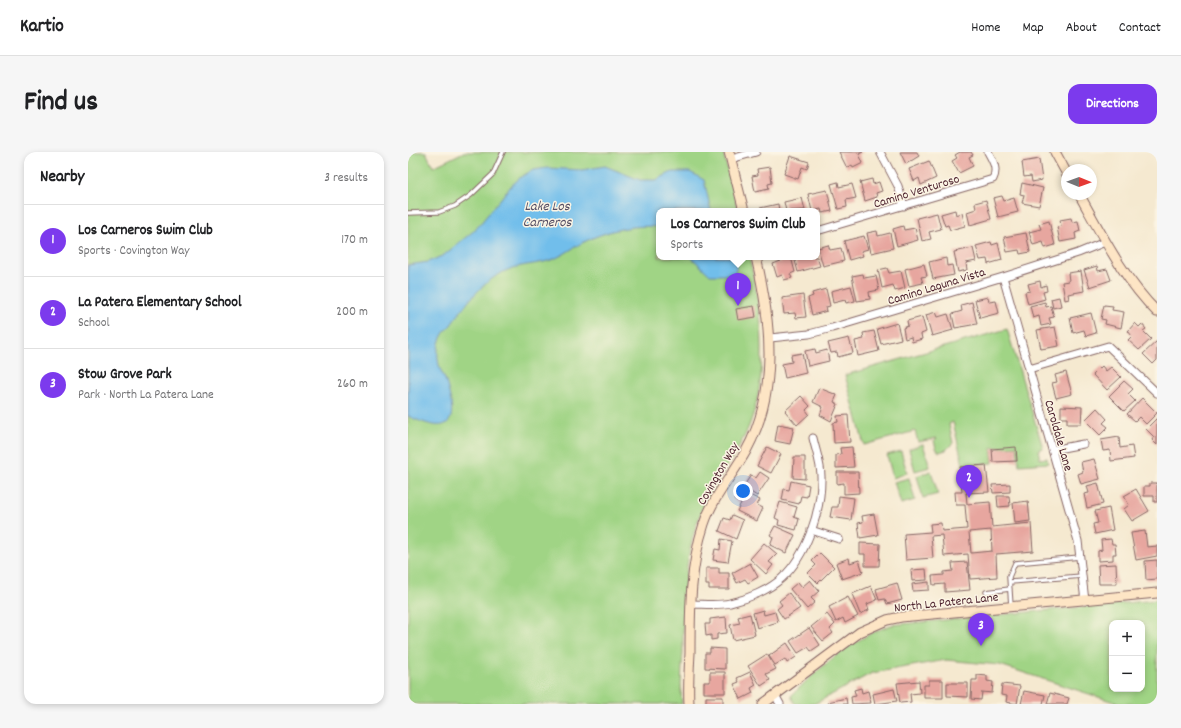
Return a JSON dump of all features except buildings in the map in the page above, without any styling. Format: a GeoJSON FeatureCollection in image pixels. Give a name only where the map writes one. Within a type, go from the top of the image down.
{"type":"FeatureCollection","features":[{"type":"Feature","properties":{"kind":"street"},"geometry":{"type":"LineString","coordinates":[[743,208],[730,156],[756,152]]}},
{"type":"Feature","properties":{"kind":"street"},"geometry":{"type":"LineString","coordinates":[[880,152],[898,186],[904,206]]}},
{"type":"Feature","properties":{"kind":"street","name":"Camino Venturoso"},"geometry":{"type":"LineString","coordinates":[[820,230],[993,179],[998,174],[988,152]]}},
{"type":"Feature","properties":{"kind":"street"},"geometry":{"type":"LineString","coordinates":[[1055,152],[1062,164]]}},
{"type":"Feature","properties":{"kind":"street"},"geometry":{"type":"LineString","coordinates":[[1081,200],[1105,242],[1135,288],[1157,312]]}},
{"type":"Feature","properties":{"kind":"street","name":"Camino Laguna Vista"},"geometry":{"type":"LineString","coordinates":[[770,338],[809,334],[832,328],[1004,277],[1078,253],[1105,242]]}},
{"type":"Feature","properties":{"kind":"street","name":"Covington Way"},"geometry":{"type":"LineString","coordinates":[[689,704],[693,568],[704,524],[719,492],[746,451],[759,424],[764,403],[770,338],[764,294],[757,260]]}},
{"type":"Feature","properties":{"kind":"street","name":"Caroldale Lane"},"geometry":{"type":"LineString","coordinates":[[1004,277],[1076,535],[1085,601]]}},
{"type":"Feature","properties":{"kind":"street"},"geometry":{"type":"LineString","coordinates":[[1029,369],[1108,346],[1157,394]]}},
{"type":"Feature","properties":{"kind":"street"},"geometry":{"type":"LineString","coordinates":[[691,604],[730,603],[766,590],[783,577],[803,551],[811,530],[820,496],[822,479],[813,438]]}},
{"type":"Feature","properties":{"kind":"street"},"geometry":{"type":"LineString","coordinates":[[1052,450],[1083,444]]}},
{"type":"Feature","properties":{"kind":"street"},"geometry":{"type":"LineString","coordinates":[[811,530],[839,538]]}},
{"type":"Feature","properties":{"kind":"street","name":"North La Patera Lane"},"geometry":{"type":"LineString","coordinates":[[763,704],[860,632],[887,620],[902,617],[1085,601],[1157,593]]}},
{"type":"Feature","properties":{"kind":"street"},"geometry":{"type":"LineString","coordinates":[[775,695],[780,704]]}},
{"type":"Feature","properties":{"kind":"lane"},"geometry":{"type":"LineString","coordinates":[[408,213],[440,212],[455,206],[471,195],[493,174],[503,152]]}},
{"type":"Feature","properties":{"kind":"lane"},"geometry":{"type":"LineString","coordinates":[[1011,607],[1010,582],[1012,568],[1015,563],[1080,557]]}},
{"type":"Feature","properties":{"kind":"lane"},"geometry":{"type":"LineString","coordinates":[[1010,582],[1082,576]]}},
{"type":"Feature","properties":{"kind":"lane"},"geometry":{"type":"LineString","coordinates":[[986,592],[1010,590]]}},
{"type":"Feature","properties":{"kind":"green space"},"geometry":{"type":"Polygon","coordinates":[[[408,152],[426,152],[433,167],[464,152],[723,152],[737,208],[656,208],[656,260],[750,260],[761,323],[762,346],[759,392],[753,414],[745,435],[707,500],[692,539],[686,571],[683,620],[681,685],[682,704],[408,704],[408,152]]]}},
{"type":"Feature","properties":{"kind":"green space"},"geometry":{"type":"Polygon","coordinates":[[[1007,329],[1043,448],[1038,450],[1040,459],[1047,458],[1048,463],[1019,465],[1017,446],[991,448],[993,463],[963,465],[953,422],[949,424],[953,443],[946,450],[939,452],[934,441],[937,438],[918,442],[915,431],[864,445],[845,375],[1007,329]]]}},
{"type":"Feature","properties":{"kind":"green space"},"geometry":{"type":"Polygon","coordinates":[[[923,444],[930,467],[915,471],[909,449],[923,444]]]}},
{"type":"Feature","properties":{"kind":"green space"},"geometry":{"type":"Polygon","coordinates":[[[901,451],[907,473],[893,478],[887,455],[901,451]]]}},
{"type":"Feature","properties":{"kind":"green space"},"geometry":{"type":"Polygon","coordinates":[[[931,471],[938,494],[923,498],[917,476],[931,471]]]}},
{"type":"Feature","properties":{"kind":"green space"},"geometry":{"type":"Polygon","coordinates":[[[909,478],[915,500],[901,504],[894,482],[909,478]]]}},
{"type":"Feature","properties":{"kind":"green space"},"geometry":{"type":"Polygon","coordinates":[[[1157,600],[1157,704],[1120,704],[1000,665],[946,660],[872,673],[814,704],[795,704],[791,696],[825,664],[850,646],[891,625],[1157,600]]]}},
{"type":"Feature","properties":{"kind":"water","name":"Lake Los Carneros"},"geometry":{"type":"Polygon","coordinates":[[[605,166],[640,180],[656,180],[672,172],[690,172],[704,180],[710,208],[656,208],[656,227],[632,227],[605,233],[584,242],[554,259],[513,268],[495,277],[479,290],[444,332],[440,339],[438,346],[439,365],[449,394],[451,415],[449,422],[443,425],[435,425],[408,416],[408,265],[428,262],[444,255],[476,229],[511,186],[522,176],[533,170],[547,168],[582,170],[605,166]]]}},
{"type":"Feature","properties":{"kind":"water"},"geometry":{"type":"Polygon","coordinates":[[[694,260],[738,260],[735,275],[710,275],[694,260]]]}},
{"type":"Feature","properties":{"kind":"place","name":"Los Carneros Swim Club"},"geometry":{"type":"Point","coordinates":[738,306]}},
{"type":"Feature","properties":{"kind":"place","name":"La Patera Elementary School"},"geometry":{"type":"Point","coordinates":[969,498]}},
{"type":"Feature","properties":{"kind":"place","name":"Stow Grove Park"},"geometry":{"type":"Point","coordinates":[981,646]}}]}
